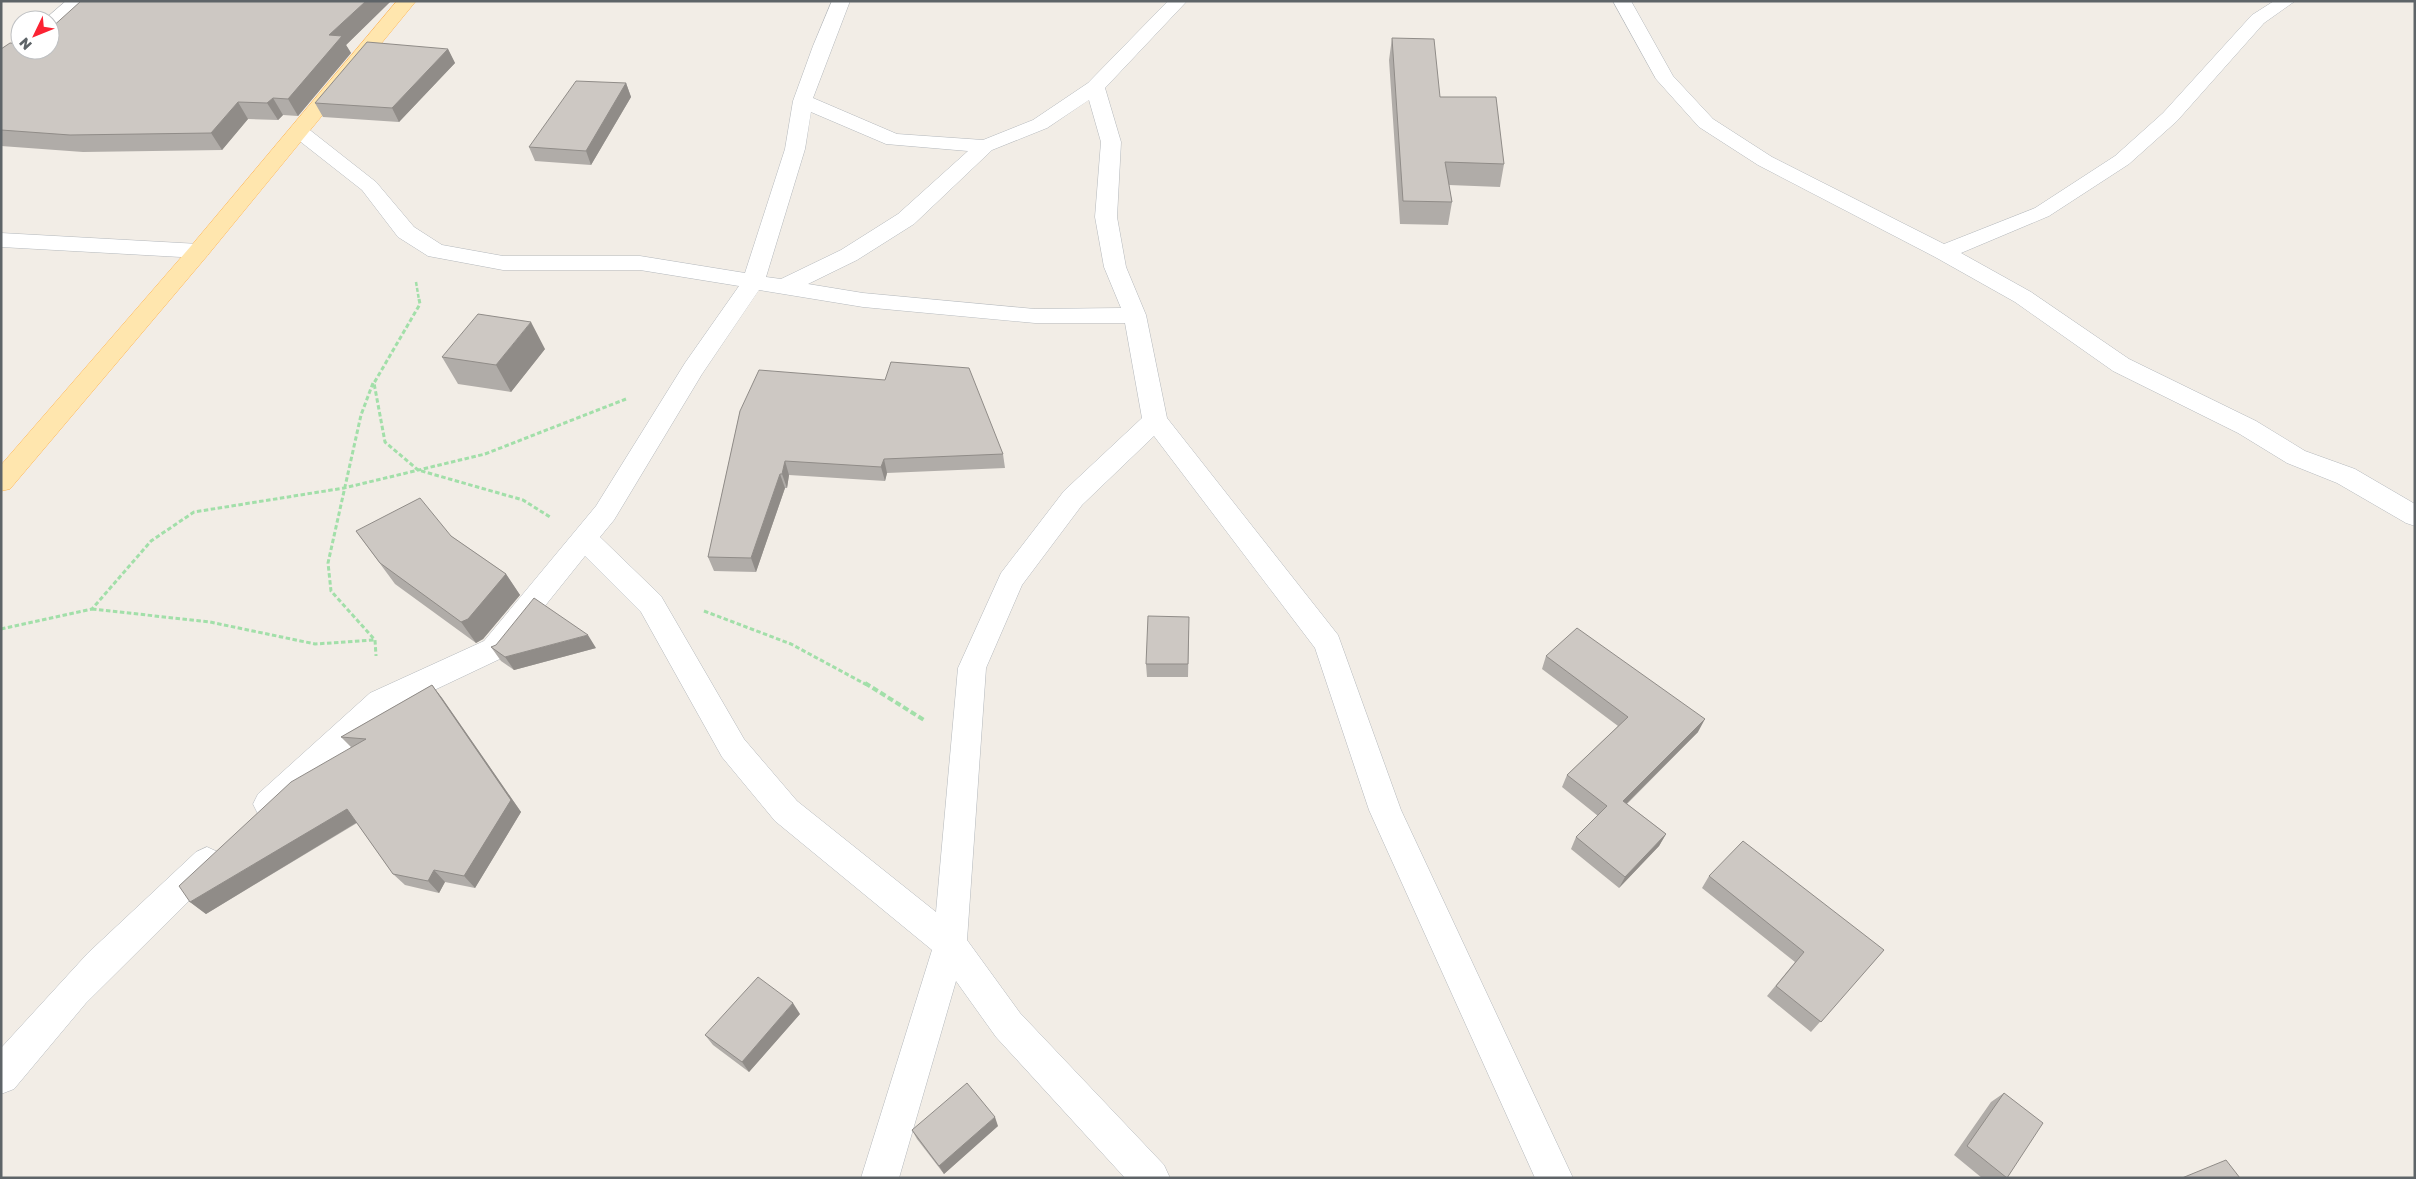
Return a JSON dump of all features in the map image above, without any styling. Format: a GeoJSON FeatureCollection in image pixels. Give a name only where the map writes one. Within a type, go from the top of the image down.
{"type":"FeatureCollection","features":[{"type":"Feature","properties":{"kind":"main road"},"geometry":{"type":"LineString","coordinates":[[1,482],[199,251],[407,1]]}},
{"type":"Feature","properties":{"kind":"street"},"geometry":{"type":"LineString","coordinates":[[60,15],[77,1]]}},
{"type":"Feature","properties":{"kind":"street"},"geometry":{"type":"LineString","coordinates":[[251,821],[380,702],[494,649],[604,514],[693,369],[753,282],[795,149],[803,101],[822,46],[841,1]]}},
{"type":"Feature","properties":{"kind":"street"},"geometry":{"type":"LineString","coordinates":[[786,286],[849,255],[906,219],[985,146],[1040,124],[1095,88],[1178,1]]}},
{"type":"Feature","properties":{"kind":"street"},"geometry":{"type":"LineString","coordinates":[[1622,1],[1665,79],[1706,123],[1765,161],[1943,252],[2023,297],[2121,365],[2247,427],[2296,457],[2346,476],[2415,516]]}},
{"type":"Feature","properties":{"kind":"street"},"geometry":{"type":"LineString","coordinates":[[1943,252],[2042,212],[2122,160],[2170,117],[2258,20],[2286,1]]}},
{"type":"Feature","properties":{"kind":"street"},"geometry":{"type":"LineString","coordinates":[[1095,88],[1110,142],[1106,218],[1115,267],[1135,315],[1155,420],[1328,643],[1385,810],[1554,1178]]}},
{"type":"Feature","properties":{"kind":"street"},"geometry":{"type":"LineString","coordinates":[[803,101],[894,140],[985,146]]}},
{"type":"Feature","properties":{"kind":"street"},"geometry":{"type":"LineString","coordinates":[[299,131],[369,186],[406,232],[436,251],[503,263],[640,263],[862,300],[1035,316],[1135,315]]}},
{"type":"Feature","properties":{"kind":"street"},"geometry":{"type":"LineString","coordinates":[[1,240],[199,251]]}},
{"type":"Feature","properties":{"kind":"street"},"geometry":{"type":"LineString","coordinates":[[880,1178],[950,944],[964,747],[972,668],[1011,580],[1073,498],[1155,420]]}},
{"type":"Feature","properties":{"kind":"street"},"geometry":{"type":"LineString","coordinates":[[584,538],[651,604],[733,748],[786,811],[950,944],[1008,1025],[1151,1178]]}},
{"type":"Feature","properties":{"kind":"street"},"geometry":{"type":"LineString","coordinates":[[1,1076],[36,1030],[136,927],[222,847]]}},
{"type":"Feature","properties":{"kind":"path"},"geometry":{"type":"LineString","coordinates":[[380,702],[375,640],[331,591],[328,563],[361,415],[374,383],[420,304],[406,232]]}},
{"type":"Feature","properties":{"kind":"path"},"geometry":{"type":"LineString","coordinates":[[374,383],[385,442],[418,470],[523,500],[584,538]]}},
{"type":"Feature","properties":{"kind":"path"},"geometry":{"type":"LineString","coordinates":[[92,609],[151,541],[194,512],[344,488],[485,454],[630,398]]}},
{"type":"Feature","properties":{"kind":"path"},"geometry":{"type":"LineString","coordinates":[[651,604],[682,605],[772,635],[862,680],[964,747]]}},
{"type":"Feature","properties":{"kind":"path"},"geometry":{"type":"LineString","coordinates":[[1,629],[92,609],[210,622],[315,644],[375,640]]}},
{"type":"Feature","properties":{"kind":"building"},"geometry":{"type":"Polygon","coordinates":[[[81,1],[366,1],[329,35],[342,36],[288,99],[273,98],[267,103],[238,102],[211,133],[70,135],[1,130],[1,49],[10,43],[10,60],[60,60],[60,20],[81,1]]]}},
{"type":"Feature","properties":{"kind":"building"},"geometry":{"type":"Polygon","coordinates":[[[1392,38],[1434,39],[1440,97],[1496,97],[1504,164],[1445,162],[1452,202],[1403,201],[1392,38]]]}},
{"type":"Feature","properties":{"kind":"building"},"geometry":{"type":"Polygon","coordinates":[[[367,42],[448,49],[392,108],[315,103],[367,42]]]}},
{"type":"Feature","properties":{"kind":"building"},"geometry":{"type":"Polygon","coordinates":[[[576,81],[626,83],[586,151],[529,147],[576,81]]]}},
{"type":"Feature","properties":{"kind":"building"},"geometry":{"type":"Polygon","coordinates":[[[478,314],[531,322],[496,365],[442,357],[478,314]]]}},
{"type":"Feature","properties":{"kind":"building"},"geometry":{"type":"Polygon","coordinates":[[[891,362],[969,368],[1003,454],[884,459],[881,467],[785,461],[751,558],[708,557],[740,411],[759,370],[885,380],[891,362]]]}},
{"type":"Feature","properties":{"kind":"building"},"geometry":{"type":"Polygon","coordinates":[[[420,498],[451,536],[506,574],[468,619],[461,622],[380,563],[356,531],[420,498]]]}},
{"type":"Feature","properties":{"kind":"building"},"geometry":{"type":"Polygon","coordinates":[[[534,598],[588,635],[505,657],[491,647],[496,645],[534,598]]]}},
{"type":"Feature","properties":{"kind":"building"},"geometry":{"type":"Polygon","coordinates":[[[1148,616],[1189,617],[1188,664],[1146,664],[1148,616]]]}},
{"type":"Feature","properties":{"kind":"building"},"geometry":{"type":"Polygon","coordinates":[[[1577,628],[1705,719],[1623,801],[1666,834],[1625,877],[1576,837],[1607,806],[1567,775],[1628,717],[1546,656],[1577,628]]]}},
{"type":"Feature","properties":{"kind":"building"},"geometry":{"type":"Polygon","coordinates":[[[432,685],[511,800],[464,876],[434,870],[428,881],[393,874],[347,809],[190,902],[179,886],[291,782],[366,739],[341,737],[432,685]]]}},
{"type":"Feature","properties":{"kind":"building"},"geometry":{"type":"Polygon","coordinates":[[[1743,841],[1884,950],[1821,1022],[1776,986],[1804,952],[1709,876],[1743,841]]]}},
{"type":"Feature","properties":{"kind":"building"},"geometry":{"type":"Polygon","coordinates":[[[758,977],[793,1003],[742,1062],[705,1035],[758,977]]]}},
{"type":"Feature","properties":{"kind":"building"},"geometry":{"type":"Polygon","coordinates":[[[967,1083],[995,1117],[939,1166],[912,1130],[967,1083]]]}},
{"type":"Feature","properties":{"kind":"building"},"geometry":{"type":"Polygon","coordinates":[[[2004,1093],[2043,1123],[2007,1178],[1967,1146],[2004,1093]]]}},
{"type":"Feature","properties":{"kind":"building"},"geometry":{"type":"Polygon","coordinates":[[[2226,1160],[2240,1178],[2182,1178],[2226,1160]]]}}]}
